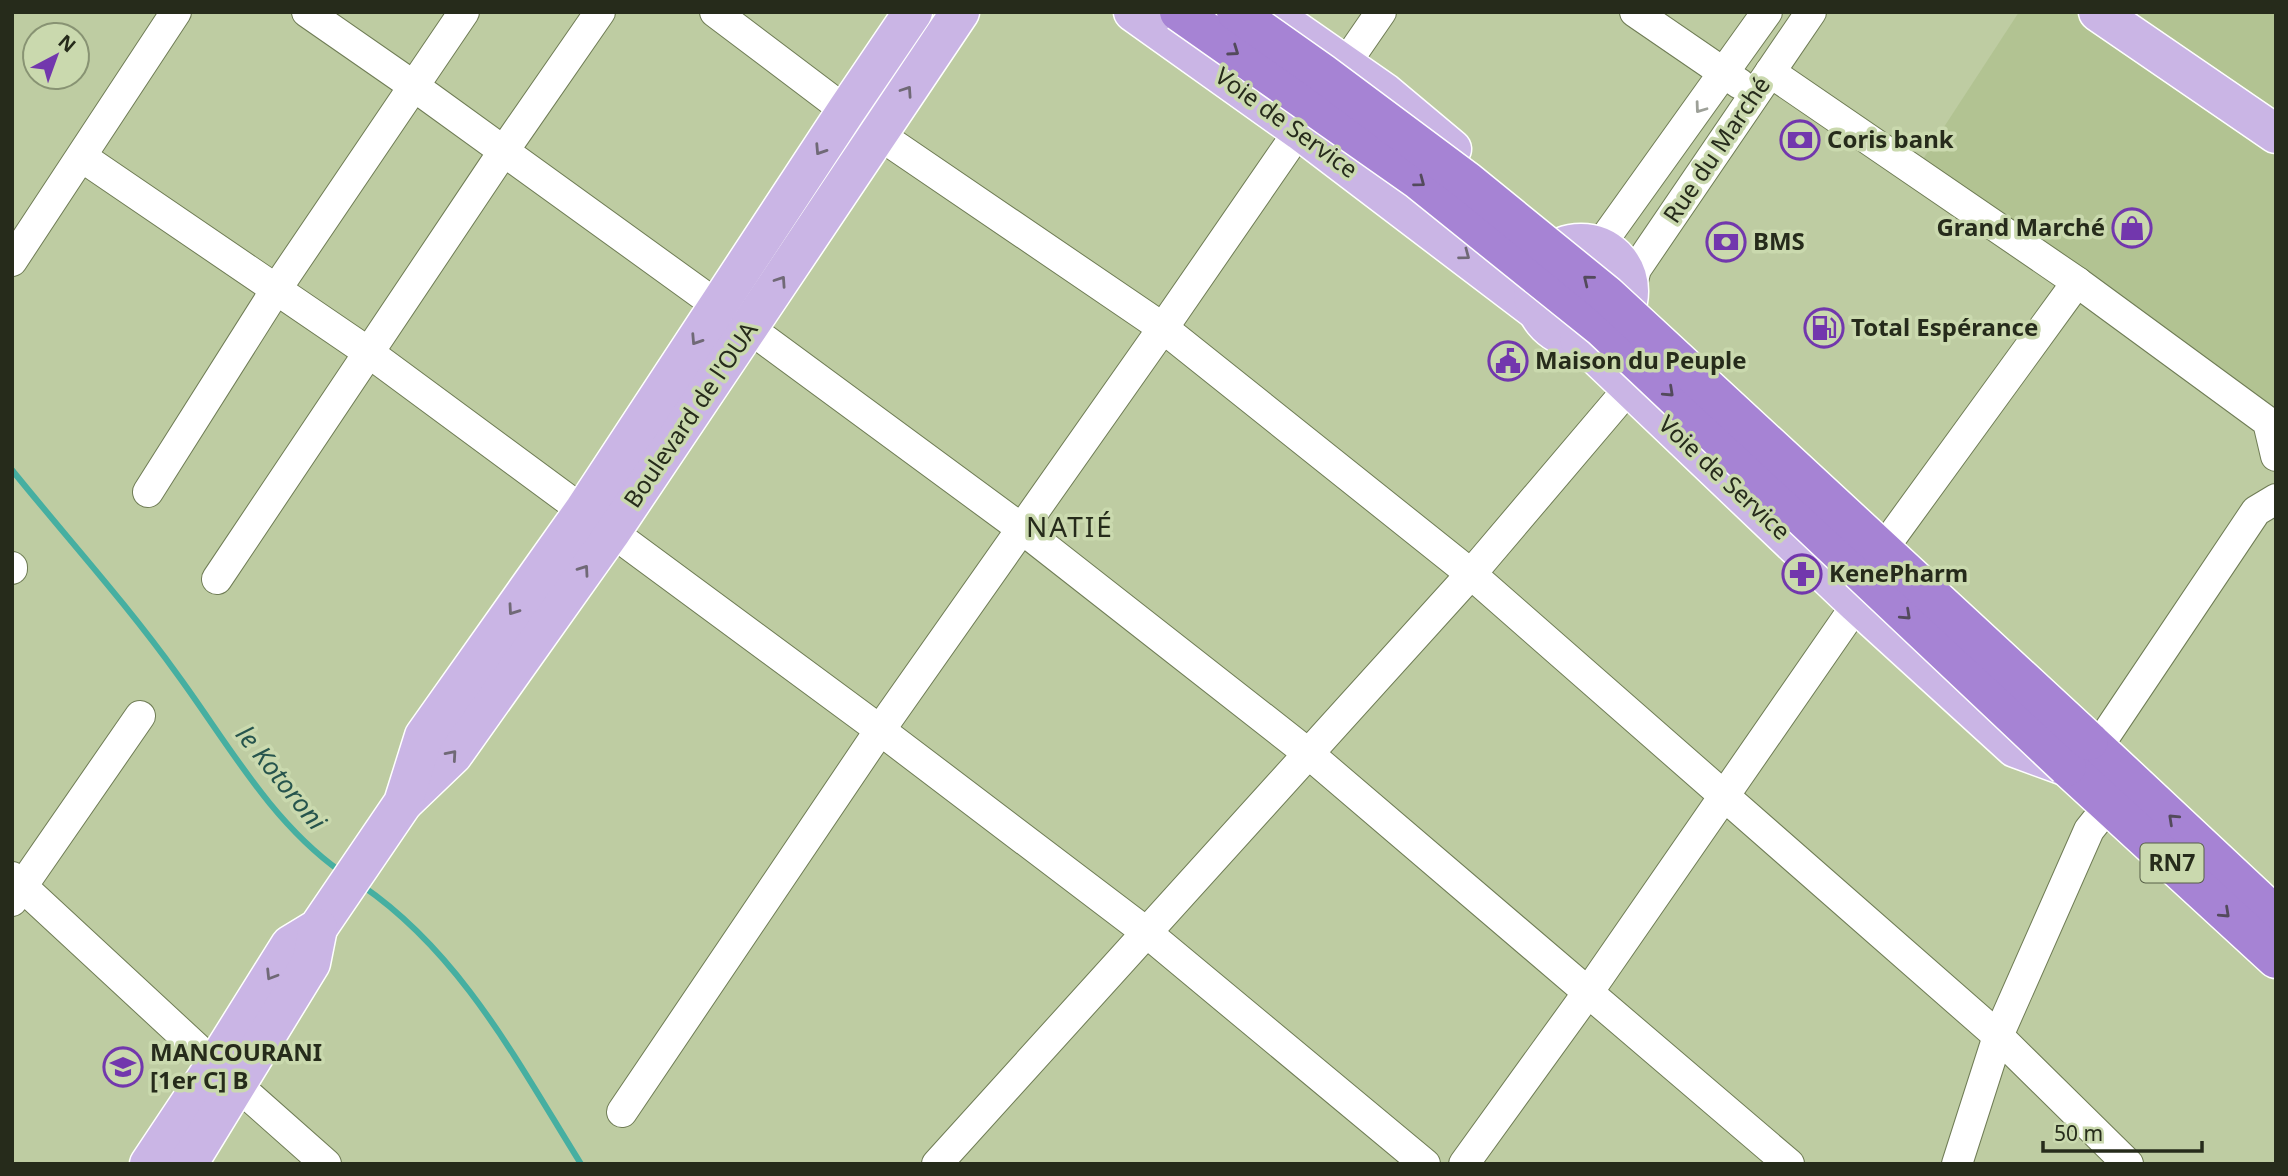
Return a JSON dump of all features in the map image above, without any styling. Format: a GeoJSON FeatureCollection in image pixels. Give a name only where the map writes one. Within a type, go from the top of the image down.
{"type":"FeatureCollection","features":[{"type":"Feature","properties":{"kind":"highway","name":"RN7"},"geometry":{"type":"LineString","coordinates":[[1178,12],[1418,180],[1602,328],[2084,752],[2276,916]]}},
{"type":"Feature","properties":{"kind":"highway","name":"RN7"},"geometry":{"type":"LineString","coordinates":[[1236,12],[1467,181],[1607,295],[2084,752],[2109,805],[2276,959]]}},
{"type":"Feature","properties":{"kind":"main road"},"geometry":{"type":"LineString","coordinates":[[149,1164],[226,1075],[311,963],[328,914],[403,803],[424,736],[598,521],[718,306],[913,12]]}},
{"type":"Feature","properties":{"kind":"main road","name":"Boulevard de l'OUA"},"geometry":{"type":"LineString","coordinates":[[598,521],[749,328],[960,12]]}},
{"type":"Feature","properties":{"kind":"main road","name":"Voie de Service"},"geometry":{"type":"LineString","coordinates":[[1133,12],[1300,131],[1538,312]]}},
{"type":"Feature","properties":{"kind":"main road"},"geometry":{"type":"LineString","coordinates":[[1269,12],[1384,92],[1581,245],[1610,253],[1621,263],[1630,292],[1627,307],[1620,320],[1609,331],[1595,337],[1579,339],[1562,336],[1548,326],[1538,312],[1533,298],[1534,281],[1540,265],[1551,253],[1581,245]]}},
{"type":"Feature","properties":{"kind":"main road"},"geometry":{"type":"LineString","coordinates":[[2112,16],[2276,134]]}},
{"type":"Feature","properties":{"kind":"main road"},"geometry":{"type":"LineString","coordinates":[[1630,292],[2031,664],[2077,712],[2084,752]]}},
{"type":"Feature","properties":{"kind":"main road","name":"Voie de Service"},"geometry":{"type":"LineString","coordinates":[[1579,339],[1857,604],[2015,748],[2084,752]]}},
{"type":"Feature","properties":{"kind":"main road"},"geometry":{"type":"LineString","coordinates":[[188,1164],[226,1075]]}},
{"type":"Feature","properties":{"kind":"street"},"geometry":{"type":"LineString","coordinates":[[12,261],[176,12]]}},
{"type":"Feature","properties":{"kind":"street"},"geometry":{"type":"LineString","coordinates":[[307,12],[718,306]]}},
{"type":"Feature","properties":{"kind":"street"},"geometry":{"type":"LineString","coordinates":[[148,492],[277,288],[464,12]]}},
{"type":"Feature","properties":{"kind":"street"},"geometry":{"type":"LineString","coordinates":[[217,579],[600,12]]}},
{"type":"Feature","properties":{"kind":"street"},"geometry":{"type":"LineString","coordinates":[[715,12],[846,111]]}},
{"type":"Feature","properties":{"kind":"street"},"geometry":{"type":"LineString","coordinates":[[622,1112],[880,730],[1381,12]]}},
{"type":"Feature","properties":{"kind":"street"},"geometry":{"type":"LineString","coordinates":[[1635,12],[1725,74],[1762,83],[2077,282],[2272,416],[2276,456]]}},
{"type":"Feature","properties":{"kind":"street"},"geometry":{"type":"LineString","coordinates":[[1581,245],[1608,234],[1767,12]]}},
{"type":"Feature","properties":{"kind":"street","name":"Rue du Marché"},"geometry":{"type":"LineString","coordinates":[[1630,292],[1636,269],[1811,12]]}},
{"type":"Feature","properties":{"kind":"street"},"geometry":{"type":"LineString","coordinates":[[878,134],[1163,328],[1471,575],[1998,1036],[2128,1164]]}},
{"type":"Feature","properties":{"kind":"street"},"geometry":{"type":"LineString","coordinates":[[82,157],[369,352],[880,730],[1146,932],[1425,1164]]}},
{"type":"Feature","properties":{"kind":"street"},"geometry":{"type":"LineString","coordinates":[[1893,535],[2077,282]]}},
{"type":"Feature","properties":{"kind":"street"},"geometry":{"type":"LineString","coordinates":[[749,328],[1022,529],[1309,754],[1789,1164]]}},
{"type":"Feature","properties":{"kind":"street"},"geometry":{"type":"LineString","coordinates":[[937,1164],[1471,575],[1629,388]]}},
{"type":"Feature","properties":{"kind":"street"},"geometry":{"type":"LineString","coordinates":[[2084,752],[2256,511],[2276,499]]}},
{"type":"Feature","properties":{"kind":"street"},"geometry":{"type":"LineString","coordinates":[[1464,1164],[1589,991],[1857,604]]}},
{"type":"Feature","properties":{"kind":"street"},"geometry":{"type":"LineString","coordinates":[[140,716],[15,888],[326,1164]]}},
{"type":"Feature","properties":{"kind":"street"},"geometry":{"type":"LineString","coordinates":[[1957,1164],[1998,1036],[2089,830],[2109,805]]}},
{"type":"Feature","properties":{"kind":"shaded area","name":"Grand Marché"},"geometry":{"type":"Polygon","coordinates":[[[2019,12],[2276,12],[2276,412],[1912,176],[2019,12]]]}},
{"type":"Feature","properties":{"kind":"waterway","name":"le Kotoroni"},"geometry":{"type":"LineString","coordinates":[[12,470],[158,648],[271,805],[292,829],[340,871]]}},
{"type":"Feature","properties":{"kind":"waterway","name":"le Kotoroni"},"geometry":{"type":"LineString","coordinates":[[361,885],[397,912],[429,943],[458,977],[510,1049],[581,1164]]}},
{"type":"Feature","properties":{"kind":"place","name":"Coris bank"},"geometry":{"type":"Point","coordinates":[1800,140]}},
{"type":"Feature","properties":{"kind":"place","name":"Grand Marché"},"geometry":{"type":"Point","coordinates":[2132,228]}},
{"type":"Feature","properties":{"kind":"place","name":"BMS"},"geometry":{"type":"Point","coordinates":[1726,242]}},
{"type":"Feature","properties":{"kind":"place","name":"Total Espérance"},"geometry":{"type":"Point","coordinates":[1824,328]}},
{"type":"Feature","properties":{"kind":"place","name":"Maison du Peuple"},"geometry":{"type":"Point","coordinates":[1508,361]}},
{"type":"Feature","properties":{"kind":"place","name":"KenePharm"},"geometry":{"type":"Point","coordinates":[1802,574]}},
{"type":"Feature","properties":{"kind":"place","name":"MANCOURANI [1er C] B"},"geometry":{"type":"Point","coordinates":[123,1067]}},
{"type":"Feature","properties":{"kind":"district","name":"NATIÉ"},"geometry":{"type":"Point","coordinates":[1070,527]}}]}
